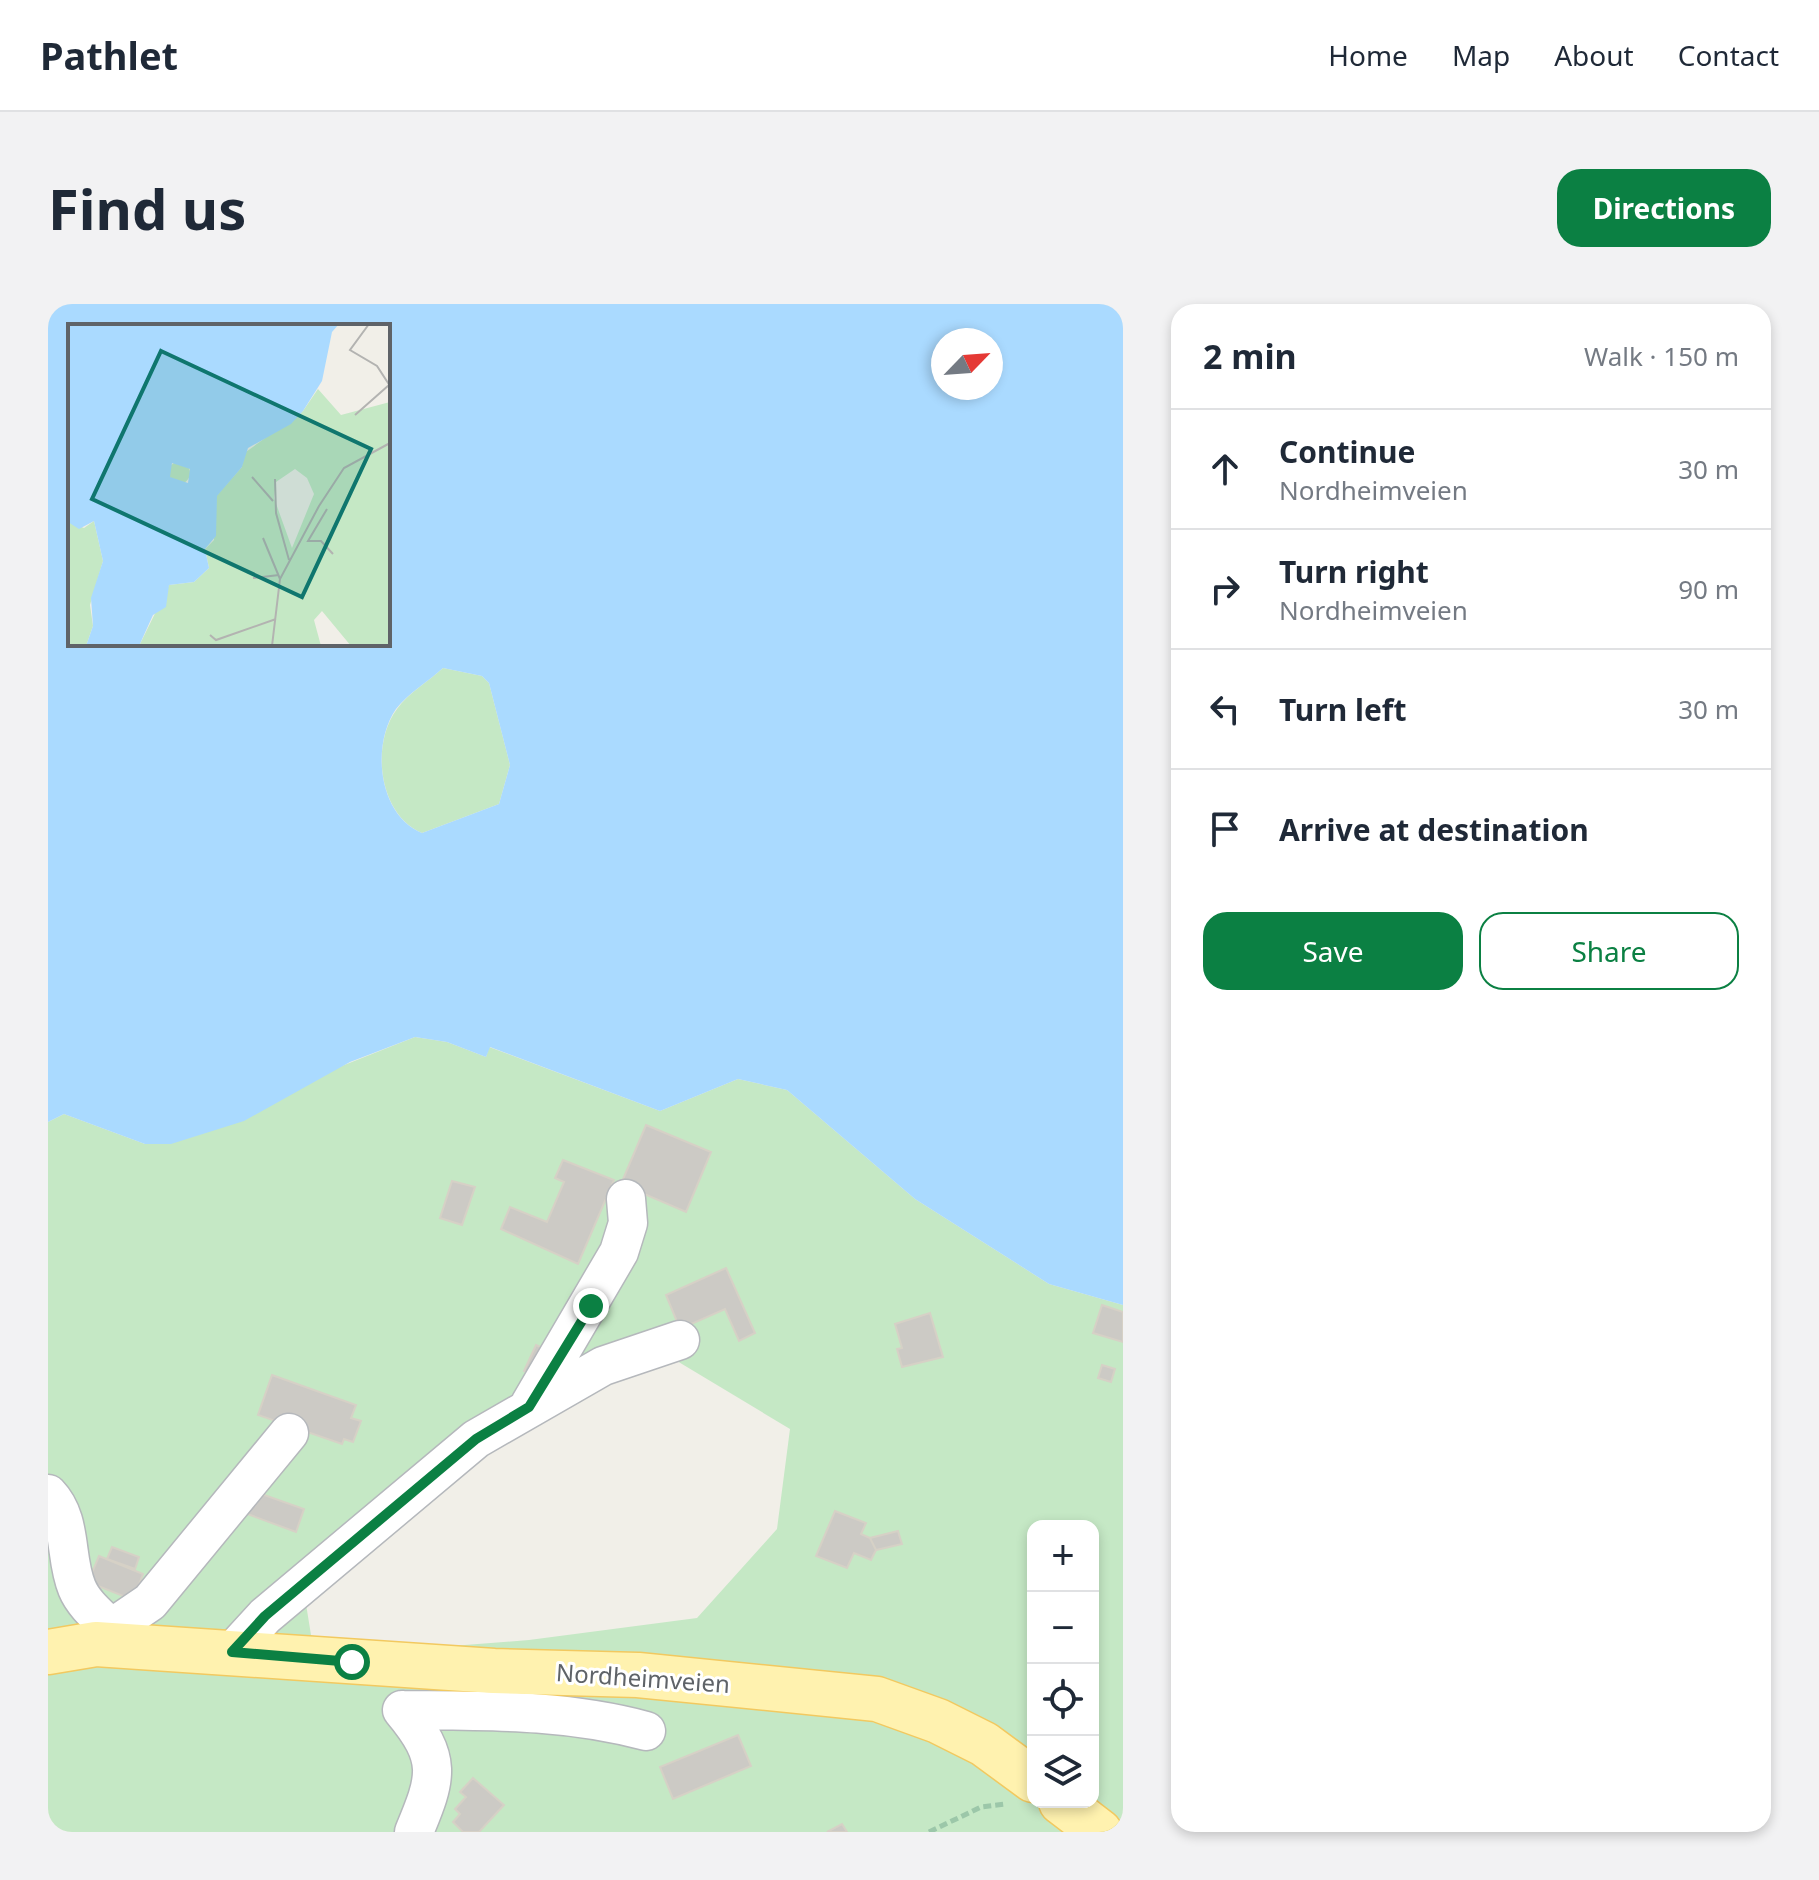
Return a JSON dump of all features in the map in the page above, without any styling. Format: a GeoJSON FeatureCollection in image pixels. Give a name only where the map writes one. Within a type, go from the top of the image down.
{"type":"FeatureCollection","features":[{"type":"Feature","properties":{"kind":"main road","name":"Nordheimveien"},"geometry":{"type":"LineString","coordinates":[[48,1652],[104,1637],[232,1652],[494,1671],[638,1675],[877,1699],[938,1721],[984,1744],[1027,1776]]}},
{"type":"Feature","properties":{"kind":"main road","name":"Nordheimveien"},"geometry":{"type":"LineString","coordinates":[[1069,1808],[1100,1832]]}},
{"type":"Feature","properties":{"kind":"street"},"geometry":{"type":"LineString","coordinates":[[529,1407],[619,1252],[628,1223],[626,1199]]}},
{"type":"Feature","properties":{"kind":"street"},"geometry":{"type":"LineString","coordinates":[[232,1652],[265,1616],[476,1439],[603,1366],[680,1340]]}},
{"type":"Feature","properties":{"kind":"street"},"geometry":{"type":"LineString","coordinates":[[48,1494],[57,1503],[66,1528],[77,1588],[104,1637],[150,1602],[289,1433]]}},
{"type":"Feature","properties":{"kind":"street"},"geometry":{"type":"LineString","coordinates":[[414,1832],[433,1786],[432,1758],[402,1710],[546,1712],[604,1720],[646,1731]]}},
{"type":"Feature","properties":{"kind":"path"},"geometry":{"type":"LineString","coordinates":[[929,1832],[981,1807],[1014,1803],[1027,1795]]}},
{"type":"Feature","properties":{"kind":"green space"},"geometry":{"type":"Polygon","coordinates":[[[443,668],[482,676],[489,683],[510,765],[499,804],[422,833],[407,824],[388,795],[383,778],[383,741],[397,709],[443,668]]]}},
{"type":"Feature","properties":{"kind":"green space"},"geometry":{"type":"Polygon","coordinates":[[[415,1037],[447,1042],[486,1057],[489,1047],[660,1111],[738,1079],[787,1090],[915,1199],[1049,1284],[1123,1305],[1123,1832],[48,1832],[48,1122],[64,1114],[145,1144],[415,1037]],[[667,1355],[560,1387],[306,1604],[311,1635],[362,1653],[529,1640],[697,1618],[777,1529],[790,1429],[667,1355]]]}},
{"type":"Feature","properties":{"kind":"water"},"geometry":{"type":"Polygon","coordinates":[[[48,304],[1123,304],[1123,1305],[1049,1284],[915,1199],[787,1090],[738,1079],[660,1111],[490,1047],[486,1057],[447,1042],[415,1037],[350,1062],[244,1121],[171,1144],[145,1144],[64,1114],[48,1122],[48,304]],[[443,668],[401,703],[388,724],[382,759],[388,795],[407,824],[422,833],[499,804],[510,765],[489,683],[482,676],[443,668]]]}},
{"type":"Feature","properties":{"kind":"building"},"geometry":{"type":"Polygon","coordinates":[[[646,1125],[711,1152],[686,1212],[621,1184],[646,1125]]]}},
{"type":"Feature","properties":{"kind":"building"},"geometry":{"type":"Polygon","coordinates":[[[563,1160],[614,1180],[578,1264],[501,1229],[510,1207],[547,1222],[564,1182],[555,1178],[563,1160]]]}},
{"type":"Feature","properties":{"kind":"building"},"geometry":{"type":"Polygon","coordinates":[[[452,1181],[475,1187],[462,1225],[440,1218],[452,1181]]]}},
{"type":"Feature","properties":{"kind":"building"},"geometry":{"type":"Polygon","coordinates":[[[726,1268],[755,1333],[739,1341],[725,1309],[680,1329],[666,1295],[726,1268]]]}},
{"type":"Feature","properties":{"kind":"building"},"geometry":{"type":"Polygon","coordinates":[[[1102,1305],[1123,1312],[1123,1342],[1093,1333],[1102,1305]]]}},
{"type":"Feature","properties":{"kind":"building"},"geometry":{"type":"Polygon","coordinates":[[[930,1313],[943,1357],[902,1367],[897,1349],[902,1348],[895,1324],[930,1313]]]}},
{"type":"Feature","properties":{"kind":"building"},"geometry":{"type":"Polygon","coordinates":[[[536,1345],[550,1351],[538,1377],[524,1371],[536,1345]]]}},
{"type":"Feature","properties":{"kind":"building"},"geometry":{"type":"Polygon","coordinates":[[[1102,1365],[1115,1369],[1111,1382],[1098,1378],[1102,1365]]]}},
{"type":"Feature","properties":{"kind":"building"},"geometry":{"type":"Polygon","coordinates":[[[272,1375],[356,1405],[351,1418],[361,1421],[353,1442],[344,1439],[342,1444],[258,1415],[272,1375]]]}},
{"type":"Feature","properties":{"kind":"building"},"geometry":{"type":"Polygon","coordinates":[[[250,1490],[304,1509],[296,1532],[242,1512],[250,1490]]]}},
{"type":"Feature","properties":{"kind":"building"},"geometry":{"type":"Polygon","coordinates":[[[835,1511],[866,1523],[861,1534],[870,1538],[876,1550],[871,1560],[854,1553],[847,1568],[816,1556],[835,1511]]]}},
{"type":"Feature","properties":{"kind":"building"},"geometry":{"type":"Polygon","coordinates":[[[898,1531],[902,1544],[876,1550],[870,1538],[898,1531]]]}},
{"type":"Feature","properties":{"kind":"building"},"geometry":{"type":"Polygon","coordinates":[[[112,1547],[139,1557],[135,1569],[107,1559],[112,1547]]]}},
{"type":"Feature","properties":{"kind":"building"},"geometry":{"type":"Polygon","coordinates":[[[99,1556],[143,1574],[133,1600],[88,1582],[99,1556]]]}},
{"type":"Feature","properties":{"kind":"building"},"geometry":{"type":"Polygon","coordinates":[[[738,1735],[751,1766],[673,1799],[660,1767],[738,1735]]]}},
{"type":"Feature","properties":{"kind":"building"},"geometry":{"type":"Polygon","coordinates":[[[473,1778],[504,1805],[479,1832],[463,1832],[453,1822],[460,1814],[455,1809],[466,1797],[460,1792],[473,1778]]]}},
{"type":"Feature","properties":{"kind":"building"},"geometry":{"type":"Polygon","coordinates":[[[842,1824],[847,1832],[827,1832],[842,1824]]]}},
{"type":"Feature","properties":{"kind":"route"},"geometry":{"type":"LineString","coordinates":[[352,1662],[232,1652],[265,1616],[476,1439],[529,1407],[591,1306]]}}]}
